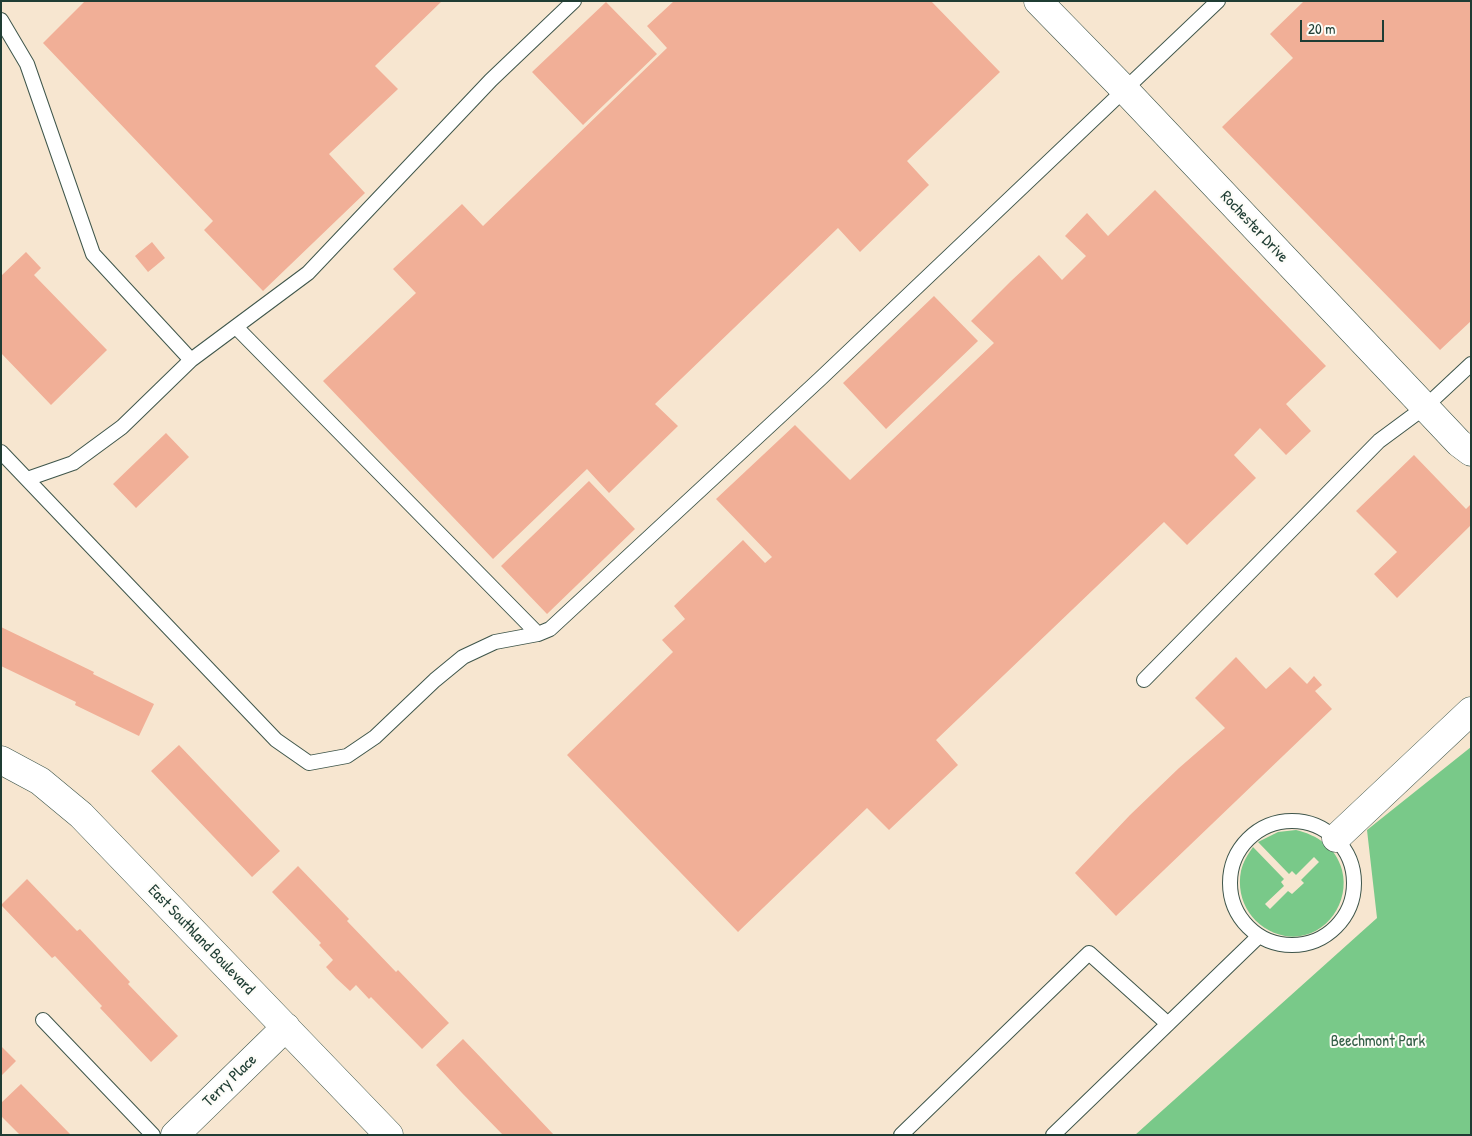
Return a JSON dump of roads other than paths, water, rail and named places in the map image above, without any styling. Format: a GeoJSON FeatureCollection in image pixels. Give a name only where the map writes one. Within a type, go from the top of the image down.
{"type":"FeatureCollection","features":[{"type":"Feature","properties":{"kind":"street","name":"Rochester Drive"},"geometry":{"type":"LineString","coordinates":[[1038,1],[1125,90],[1425,408],[1471,452]]}},
{"type":"Feature","properties":{"kind":"street"},"geometry":{"type":"LineString","coordinates":[[1336,838],[1471,711]]}},
{"type":"Feature","properties":{"kind":"street","name":"East Southland Boulevard"},"geometry":{"type":"LineString","coordinates":[[1,760],[40,782],[81,815],[389,1135]]}},
{"type":"Feature","properties":{"kind":"street","name":"Terry Place"},"geometry":{"type":"LineString","coordinates":[[175,1135],[286,1027]]}},
{"type":"Feature","properties":{"kind":"lane"},"geometry":{"type":"LineString","coordinates":[[27,479],[73,463],[122,427],[191,360],[308,273],[491,80],[574,1]]}},
{"type":"Feature","properties":{"kind":"lane"},"geometry":{"type":"LineString","coordinates":[[1,452],[276,740],[309,763],[347,756],[374,737],[435,680],[463,657],[495,642],[538,634],[550,629],[565,616],[820,379],[1218,1]]}},
{"type":"Feature","properties":{"kind":"lane"},"geometry":{"type":"LineString","coordinates":[[1,20],[27,64],[93,254],[191,360]]}},
{"type":"Feature","properties":{"kind":"lane"},"geometry":{"type":"LineString","coordinates":[[236,327],[538,634]]}},
{"type":"Feature","properties":{"kind":"lane"},"geometry":{"type":"LineString","coordinates":[[1144,680],[1379,441],[1425,408],[1471,364]]}},
{"type":"Feature","properties":{"kind":"lane"},"geometry":{"type":"LineString","coordinates":[[1281,820],[1301,820],[1320,826],[1336,838],[1349,856],[1354,877],[1352,899],[1344,918],[1328,934],[1309,943],[1287,946],[1259,936],[1248,928],[1236,912],[1230,893],[1230,873],[1235,854],[1246,838],[1262,827],[1281,820]]}},
{"type":"Feature","properties":{"kind":"lane"},"geometry":{"type":"LineString","coordinates":[[1053,1135],[1259,936]]}},
{"type":"Feature","properties":{"kind":"lane"},"geometry":{"type":"LineString","coordinates":[[901,1135],[1089,953],[1168,1024]]}},
{"type":"Feature","properties":{"kind":"lane"},"geometry":{"type":"LineString","coordinates":[[43,1020],[153,1135]]}},
{"type":"Feature","properties":{"kind":"park label","name":"Beechmont Park"},"geometry":{"type":"Point","coordinates":[1378,1042]}}]}
